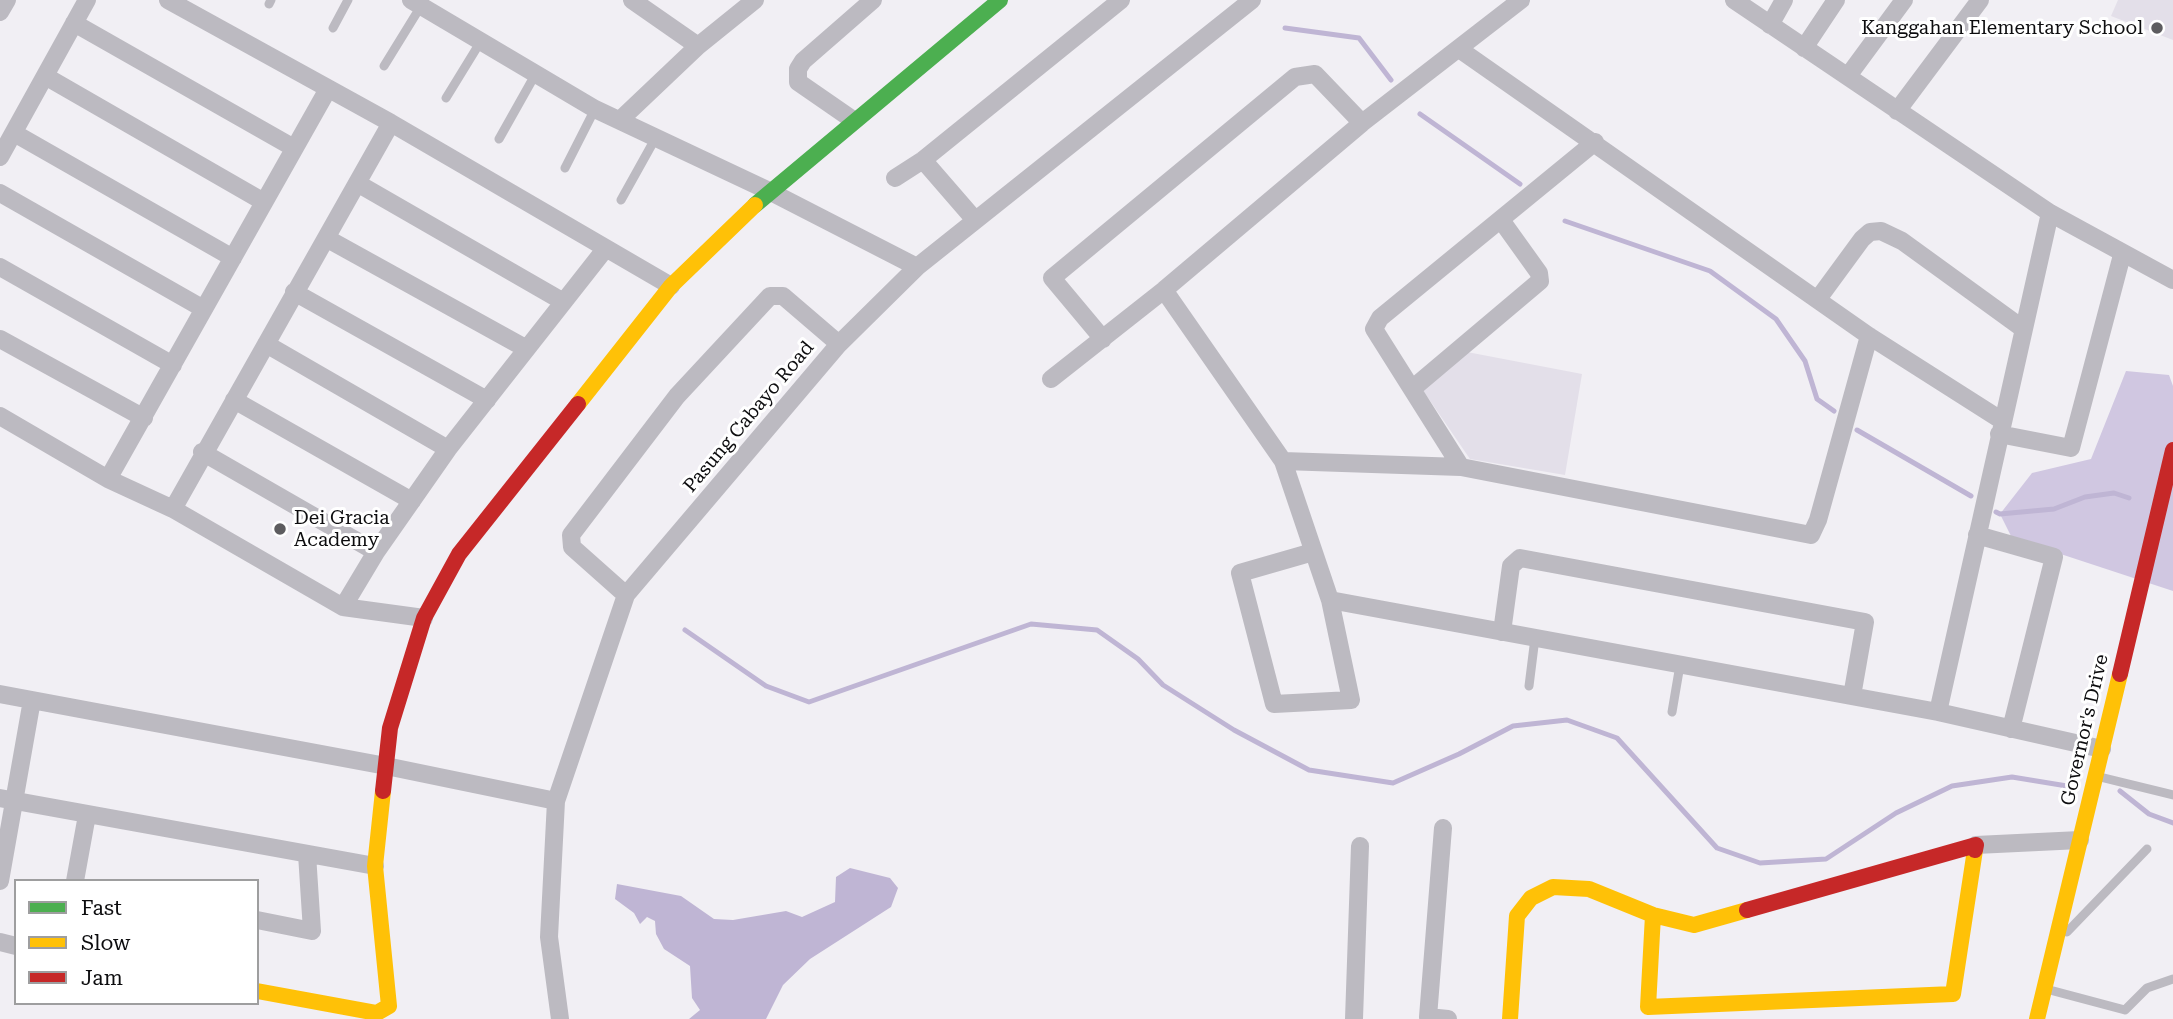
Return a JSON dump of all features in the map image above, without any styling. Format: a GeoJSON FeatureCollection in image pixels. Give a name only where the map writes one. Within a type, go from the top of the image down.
{"type":"FeatureCollection","features":[{"type":"Feature","properties":{"kind":"street"},"geometry":{"type":"LineString","coordinates":[[0,12],[7,0]]}},
{"type":"Feature","properties":{"kind":"street"},"geometry":{"type":"LineString","coordinates":[[0,157],[87,0]]}},
{"type":"Feature","properties":{"kind":"street"},"geometry":{"type":"LineString","coordinates":[[632,0],[698,46]]}},
{"type":"Feature","properties":{"kind":"street"},"geometry":{"type":"LineString","coordinates":[[620,120],[698,46],[755,0]]}},
{"type":"Feature","properties":{"kind":"street"},"geometry":{"type":"LineString","coordinates":[[853,120],[799,82],[798,69],[803,61],[873,0]]}},
{"type":"Feature","properties":{"kind":"street"},"geometry":{"type":"LineString","coordinates":[[259,990],[377,1013],[386,1010],[390,1001],[375,866],[390,728],[424,618],[459,554],[671,286],[769,191],[1000,0]]}},
{"type":"Feature","properties":{"kind":"street"},"geometry":{"type":"LineString","coordinates":[[895,178],[923,160],[1121,0]]}},
{"type":"Feature","properties":{"kind":"street","name":"Pasung Cabayo Road"},"geometry":{"type":"LineString","coordinates":[[560,1019],[549,937],[556,801],[626,595],[839,344],[918,267],[1252,0]]}},
{"type":"Feature","properties":{"kind":"street"},"geometry":{"type":"LineString","coordinates":[[1051,379],[1164,290],[1362,123],[1521,0]]}},
{"type":"Feature","properties":{"kind":"street"},"geometry":{"type":"LineString","coordinates":[[1734,0],[2050,213],[2122,255],[2173,280]]}},
{"type":"Feature","properties":{"kind":"street"},"geometry":{"type":"LineString","coordinates":[[1770,25],[1784,0]]}},
{"type":"Feature","properties":{"kind":"street"},"geometry":{"type":"LineString","coordinates":[[1804,48],[1836,0]]}},
{"type":"Feature","properties":{"kind":"street"},"geometry":{"type":"LineString","coordinates":[[1847,76],[1904,0]]}},
{"type":"Feature","properties":{"kind":"street"},"geometry":{"type":"LineString","coordinates":[[1897,111],[1980,0]]}},
{"type":"Feature","properties":{"kind":"street"},"geometry":{"type":"LineString","coordinates":[[180,3],[671,286]]}},
{"type":"Feature","properties":{"kind":"street"},"geometry":{"type":"LineString","coordinates":[[416,3],[595,109],[769,191],[918,267]]}},
{"type":"Feature","properties":{"kind":"street"},"geometry":{"type":"LineString","coordinates":[[74,23],[294,148]]}},
{"type":"Feature","properties":{"kind":"street"},"geometry":{"type":"LineString","coordinates":[[1459,49],[2000,427],[2071,448],[2122,255]]}},
{"type":"Feature","properties":{"kind":"street"},"geometry":{"type":"LineString","coordinates":[[1103,339],[1052,278],[1295,77],[1315,74],[1362,123]]}},
{"type":"Feature","properties":{"kind":"street"},"geometry":{"type":"LineString","coordinates":[[45,76],[264,202]]}},
{"type":"Feature","properties":{"kind":"street"},"geometry":{"type":"LineString","coordinates":[[108,479],[144,418],[202,308],[328,89]]}},
{"type":"Feature","properties":{"kind":"street"},"geometry":{"type":"LineString","coordinates":[[173,509],[202,452],[391,123]]}},
{"type":"Feature","properties":{"kind":"street"},"geometry":{"type":"LineString","coordinates":[[14,133],[233,258]]}},
{"type":"Feature","properties":{"kind":"street"},"geometry":{"type":"LineString","coordinates":[[1461,467],[1374,329],[1380,318],[1595,142]]}},
{"type":"Feature","properties":{"kind":"street"},"geometry":{"type":"LineString","coordinates":[[923,160],[975,220]]}},
{"type":"Feature","properties":{"kind":"street"},"geometry":{"type":"LineString","coordinates":[[357,183],[562,301]]}},
{"type":"Feature","properties":{"kind":"street"},"geometry":{"type":"LineString","coordinates":[[0,194],[202,308]]}},
{"type":"Feature","properties":{"kind":"street"},"geometry":{"type":"LineString","coordinates":[[1937,712],[2050,213]]}},
{"type":"Feature","properties":{"kind":"street"},"geometry":{"type":"LineString","coordinates":[[1412,389],[1540,281],[1539,274],[1501,220]]}},
{"type":"Feature","properties":{"kind":"street"},"geometry":{"type":"LineString","coordinates":[[1818,299],[1862,239],[1870,232],[1881,231],[1902,240],[2022,328]]}},
{"type":"Feature","properties":{"kind":"street"},"geometry":{"type":"LineString","coordinates":[[326,238],[526,348]]}},
{"type":"Feature","properties":{"kind":"street"},"geometry":{"type":"LineString","coordinates":[[343,607],[376,552],[448,449],[606,248]]}},
{"type":"Feature","properties":{"kind":"street"},"geometry":{"type":"LineString","coordinates":[[0,267],[173,365]]}},
{"type":"Feature","properties":{"kind":"street"},"geometry":{"type":"LineString","coordinates":[[1164,290],[1283,461],[1330,600],[1351,700],[1274,705],[1240,573],[1313,552]]}},
{"type":"Feature","properties":{"kind":"street"},"geometry":{"type":"LineString","coordinates":[[294,292],[487,400]]}},
{"type":"Feature","properties":{"kind":"street"},"geometry":{"type":"LineString","coordinates":[[626,595],[572,547],[570,535],[677,396],[770,296],[783,296],[839,344]]}},
{"type":"Feature","properties":{"kind":"street"},"geometry":{"type":"LineString","coordinates":[[1283,461],[1461,467],[1811,536],[1818,520],[1869,336]]}},
{"type":"Feature","properties":{"kind":"street"},"geometry":{"type":"LineString","coordinates":[[0,339],[144,418]]}},
{"type":"Feature","properties":{"kind":"street"},"geometry":{"type":"LineString","coordinates":[[265,344],[448,449]]}},
{"type":"Feature","properties":{"kind":"street"},"geometry":{"type":"LineString","coordinates":[[234,400],[412,501]]}},
{"type":"Feature","properties":{"kind":"street"},"geometry":{"type":"LineString","coordinates":[[0,416],[108,479],[173,509],[343,607],[424,618]]}},
{"type":"Feature","properties":{"kind":"street","name":"Governor's Drive"},"geometry":{"type":"LineString","coordinates":[[2037,1019],[2173,450]]}},
{"type":"Feature","properties":{"kind":"street"},"geometry":{"type":"LineString","coordinates":[[202,452],[376,552]]}},
{"type":"Feature","properties":{"kind":"street"},"geometry":{"type":"LineString","coordinates":[[1977,535],[2054,557],[2011,729]]}},
{"type":"Feature","properties":{"kind":"street"},"geometry":{"type":"LineString","coordinates":[[1502,632],[1511,566],[1520,558],[1865,622],[1852,696]]}},
{"type":"Feature","properties":{"kind":"street"},"geometry":{"type":"LineString","coordinates":[[1330,600],[1937,712],[2102,749]]}},
{"type":"Feature","properties":{"kind":"street"},"geometry":{"type":"LineString","coordinates":[[0,694],[386,766],[556,801]]}},
{"type":"Feature","properties":{"kind":"street"},"geometry":{"type":"LineString","coordinates":[[0,881],[7,800],[32,700]]}},
{"type":"Feature","properties":{"kind":"street"},"geometry":{"type":"LineString","coordinates":[[7,800],[375,866]]}},
{"type":"Feature","properties":{"kind":"street"},"geometry":{"type":"LineString","coordinates":[[75,879],[87,815]]}},
{"type":"Feature","properties":{"kind":"street"},"geometry":{"type":"LineString","coordinates":[[1443,828],[1428,1017],[1448,1019]]}},
{"type":"Feature","properties":{"kind":"street"},"geometry":{"type":"LineString","coordinates":[[1510,1019],[1517,916],[1531,898],[1553,887],[1589,889],[1653,915],[1694,925],[1976,845],[2080,840]]}},
{"type":"Feature","properties":{"kind":"street"},"geometry":{"type":"LineString","coordinates":[[1653,915],[1648,1007],[1953,994],[1976,845]]}},
{"type":"Feature","properties":{"kind":"street"},"geometry":{"type":"LineString","coordinates":[[1354,1019],[1360,846]]}},
{"type":"Feature","properties":{"kind":"street"},"geometry":{"type":"LineString","coordinates":[[259,920],[312,931],[307,854]]}},
{"type":"Feature","properties":{"kind":"lane"},"geometry":{"type":"LineString","coordinates":[[332,28],[348,0]]}},
{"type":"Feature","properties":{"kind":"lane"},"geometry":{"type":"LineString","coordinates":[[384,66],[416,3]]}},
{"type":"Feature","properties":{"kind":"lane"},"geometry":{"type":"LineString","coordinates":[[446,98],[481,41]]}},
{"type":"Feature","properties":{"kind":"lane"},"geometry":{"type":"LineString","coordinates":[[499,139],[535,75]]}},
{"type":"Feature","properties":{"kind":"lane"},"geometry":{"type":"LineString","coordinates":[[565,168],[595,109]]}},
{"type":"Feature","properties":{"kind":"lane"},"geometry":{"type":"LineString","coordinates":[[621,200],[655,139]]}},
{"type":"Feature","properties":{"kind":"lane"},"geometry":{"type":"LineString","coordinates":[[1529,686],[1535,638]]}},
{"type":"Feature","properties":{"kind":"lane"},"geometry":{"type":"LineString","coordinates":[[1672,712],[1680,665]]}},
{"type":"Feature","properties":{"kind":"lane"},"geometry":{"type":"LineString","coordinates":[[2096,776],[2173,795]]}},
{"type":"Feature","properties":{"kind":"lane"},"geometry":{"type":"LineString","coordinates":[[2056,943],[2147,849]]}},
{"type":"Feature","properties":{"kind":"lane"},"geometry":{"type":"LineString","coordinates":[[2045,989],[2125,1010],[2147,988],[2173,979]]}},
{"type":"Feature","properties":{"kind":"shaded area","name":"Kanggahan Elementary School"},"geometry":{"type":"Polygon","coordinates":[[[2118,0],[2173,0],[2173,40],[2111,16],[2118,0]]]}},
{"type":"Feature","properties":{"kind":"shaded area"},"geometry":{"type":"Polygon","coordinates":[[[1467,352],[1582,374],[1565,475],[1470,459],[1422,389],[1467,352]]]}},
{"type":"Feature","properties":{"kind":"shaded area"},"geometry":{"type":"Polygon","coordinates":[[[2126,371],[2169,375],[2173,386],[2173,591],[2012,538],[2000,514],[2032,473],[2091,459],[2126,371]]]}},
{"type":"Feature","properties":{"kind":"shaded area"},"geometry":{"type":"Polygon","coordinates":[[[850,868],[890,878],[898,888],[891,907],[810,959],[783,985],[766,1019],[689,1019],[700,1010],[692,998],[690,966],[664,949],[656,934],[655,921],[647,917],[640,924],[634,913],[615,899],[617,884],[681,896],[714,919],[733,920],[786,911],[802,917],[835,902],[836,877],[850,868]]]}},
{"type":"Feature","properties":{"kind":"waterway"},"geometry":{"type":"LineString","coordinates":[[1285,28],[1359,38],[1391,80]]}},
{"type":"Feature","properties":{"kind":"waterway"},"geometry":{"type":"LineString","coordinates":[[1420,114],[1520,184]]}},
{"type":"Feature","properties":{"kind":"waterway"},"geometry":{"type":"LineString","coordinates":[[1565,221],[1710,271],[1776,319],[1805,361],[1817,399],[1834,411]]}},
{"type":"Feature","properties":{"kind":"waterway"},"geometry":{"type":"LineString","coordinates":[[1857,430],[1971,496]]}},
{"type":"Feature","properties":{"kind":"waterway"},"geometry":{"type":"LineString","coordinates":[[1996,512],[2000,514],[2054,509],[2085,497],[2114,493],[2129,498]]}},
{"type":"Feature","properties":{"kind":"waterway"},"geometry":{"type":"LineString","coordinates":[[685,630],[766,686],[809,702],[1031,624],[1097,630],[1138,659],[1163,685],[1234,730],[1309,770],[1393,783],[1459,754],[1513,726],[1567,720],[1617,738],[1717,848],[1760,863],[1826,859],[1896,813],[1952,786],[2012,777],[2067,786]]}},
{"type":"Feature","properties":{"kind":"waterway"},"geometry":{"type":"LineString","coordinates":[[2120,791],[2149,814],[2173,823]]}},
{"type":"Feature","properties":{"kind":"traffic: fast"},"geometry":{"type":"LineString","coordinates":[[755,205],[1000,0]]}},
{"type":"Feature","properties":{"kind":"traffic: slow"},"geometry":{"type":"LineString","coordinates":[[578,404],[671,286],[755,205]]}},
{"type":"Feature","properties":{"kind":"traffic: slow"},"geometry":{"type":"LineString","coordinates":[[2037,1019],[2120,674]]}},
{"type":"Feature","properties":{"kind":"traffic: slow"},"geometry":{"type":"LineString","coordinates":[[259,991],[377,1013],[389,1006],[375,866],[383,791]]}},
{"type":"Feature","properties":{"kind":"traffic: slow"},"geometry":{"type":"LineString","coordinates":[[1653,915],[1648,1007],[1953,994],[1975,850]]}},
{"type":"Feature","properties":{"kind":"traffic: slow"},"geometry":{"type":"LineString","coordinates":[[1510,1019],[1517,916],[1531,898],[1553,887],[1589,889],[1653,915],[1694,925],[1747,910]]}},
{"type":"Feature","properties":{"kind":"traffic: jam"},"geometry":{"type":"LineString","coordinates":[[383,791],[390,728],[424,618],[459,554],[578,404]]}},
{"type":"Feature","properties":{"kind":"traffic: jam"},"geometry":{"type":"LineString","coordinates":[[2120,674],[2173,450]]}},
{"type":"Feature","properties":{"kind":"traffic: jam"},"geometry":{"type":"LineString","coordinates":[[1747,910],[1976,845],[1975,850]]}},
{"type":"Feature","properties":{"kind":"place","name":"Kanggahan Elementary School"},"geometry":{"type":"Point","coordinates":[2157,28]}},
{"type":"Feature","properties":{"kind":"place","name":"Dei Gracia Academy"},"geometry":{"type":"Point","coordinates":[280,529]}}]}
